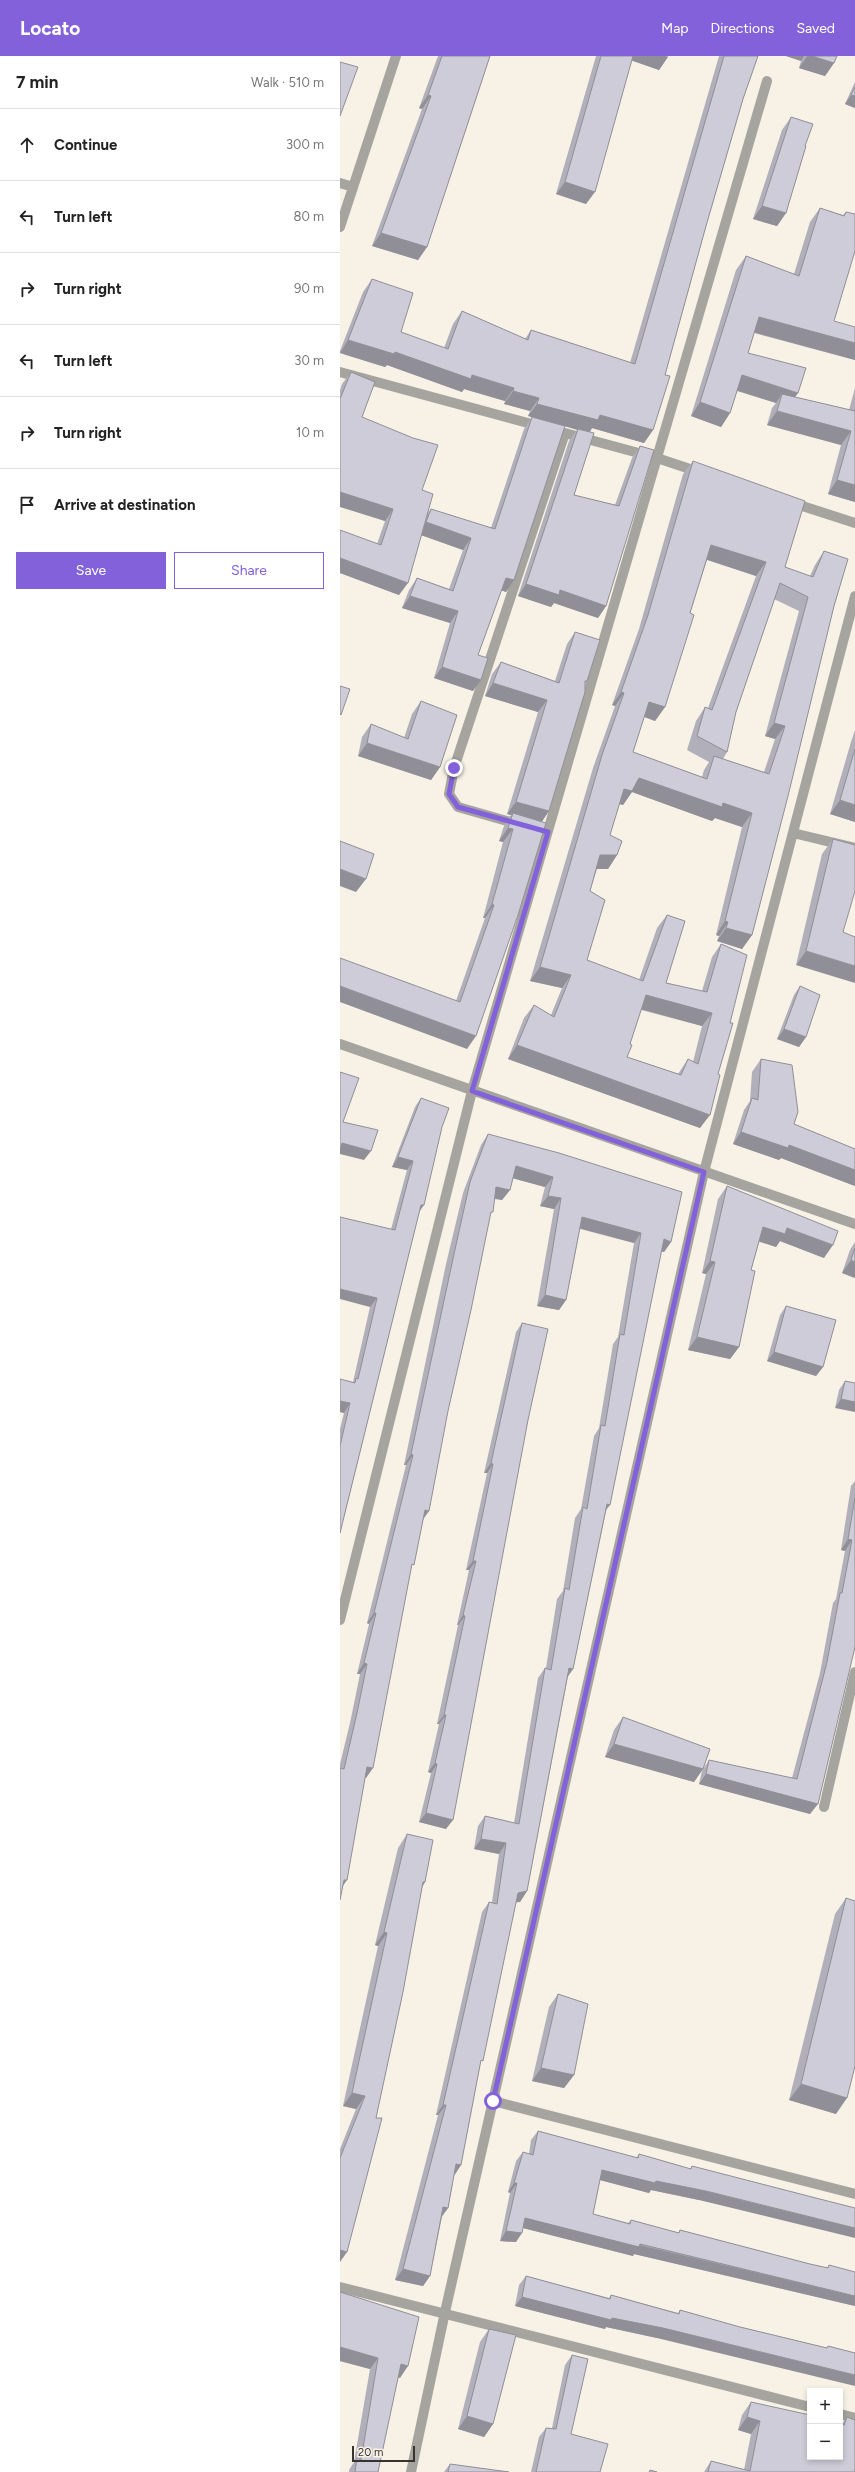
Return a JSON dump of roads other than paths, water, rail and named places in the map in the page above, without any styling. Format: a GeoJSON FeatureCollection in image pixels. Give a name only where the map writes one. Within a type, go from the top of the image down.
{"type":"FeatureCollection","features":[{"type":"Feature","properties":{"kind":"street"},"geometry":{"type":"LineString","coordinates":[[340,227],[396,56]]}},
{"type":"Feature","properties":{"kind":"street"},"geometry":{"type":"LineString","coordinates":[[340,1620],[472,1091],[540,830],[657,458],[767,81]]}},
{"type":"Feature","properties":{"kind":"street"},"geometry":{"type":"LineString","coordinates":[[340,183],[353,187]]}},
{"type":"Feature","properties":{"kind":"street"},"geometry":{"type":"LineString","coordinates":[[340,372],[657,458],[708,475]]}},
{"type":"Feature","properties":{"kind":"street"},"geometry":{"type":"LineString","coordinates":[[540,830],[458,807],[449,794],[457,761],[565,433]]}},
{"type":"Feature","properties":{"kind":"street"},"geometry":{"type":"LineString","coordinates":[[782,499],[855,523]]}},
{"type":"Feature","properties":{"kind":"street"},"geometry":{"type":"LineString","coordinates":[[411,2472],[445,2312],[704,1172],[855,596]]}},
{"type":"Feature","properties":{"kind":"street"},"geometry":{"type":"LineString","coordinates":[[793,833],[855,848]]}},
{"type":"Feature","properties":{"kind":"street"},"geometry":{"type":"LineString","coordinates":[[340,1044],[855,1224]]}},
{"type":"Feature","properties":{"kind":"street"},"geometry":{"type":"LineString","coordinates":[[824,1807],[855,1672]]}},
{"type":"Feature","properties":{"kind":"street"},"geometry":{"type":"LineString","coordinates":[[493,2101],[855,2194]]}},
{"type":"Feature","properties":{"kind":"street"},"geometry":{"type":"LineString","coordinates":[[340,2287],[445,2312],[807,2405]]}},
{"type":"Feature","properties":{"kind":"street"},"geometry":{"type":"LineString","coordinates":[[843,2415],[855,2418]]}}]}
